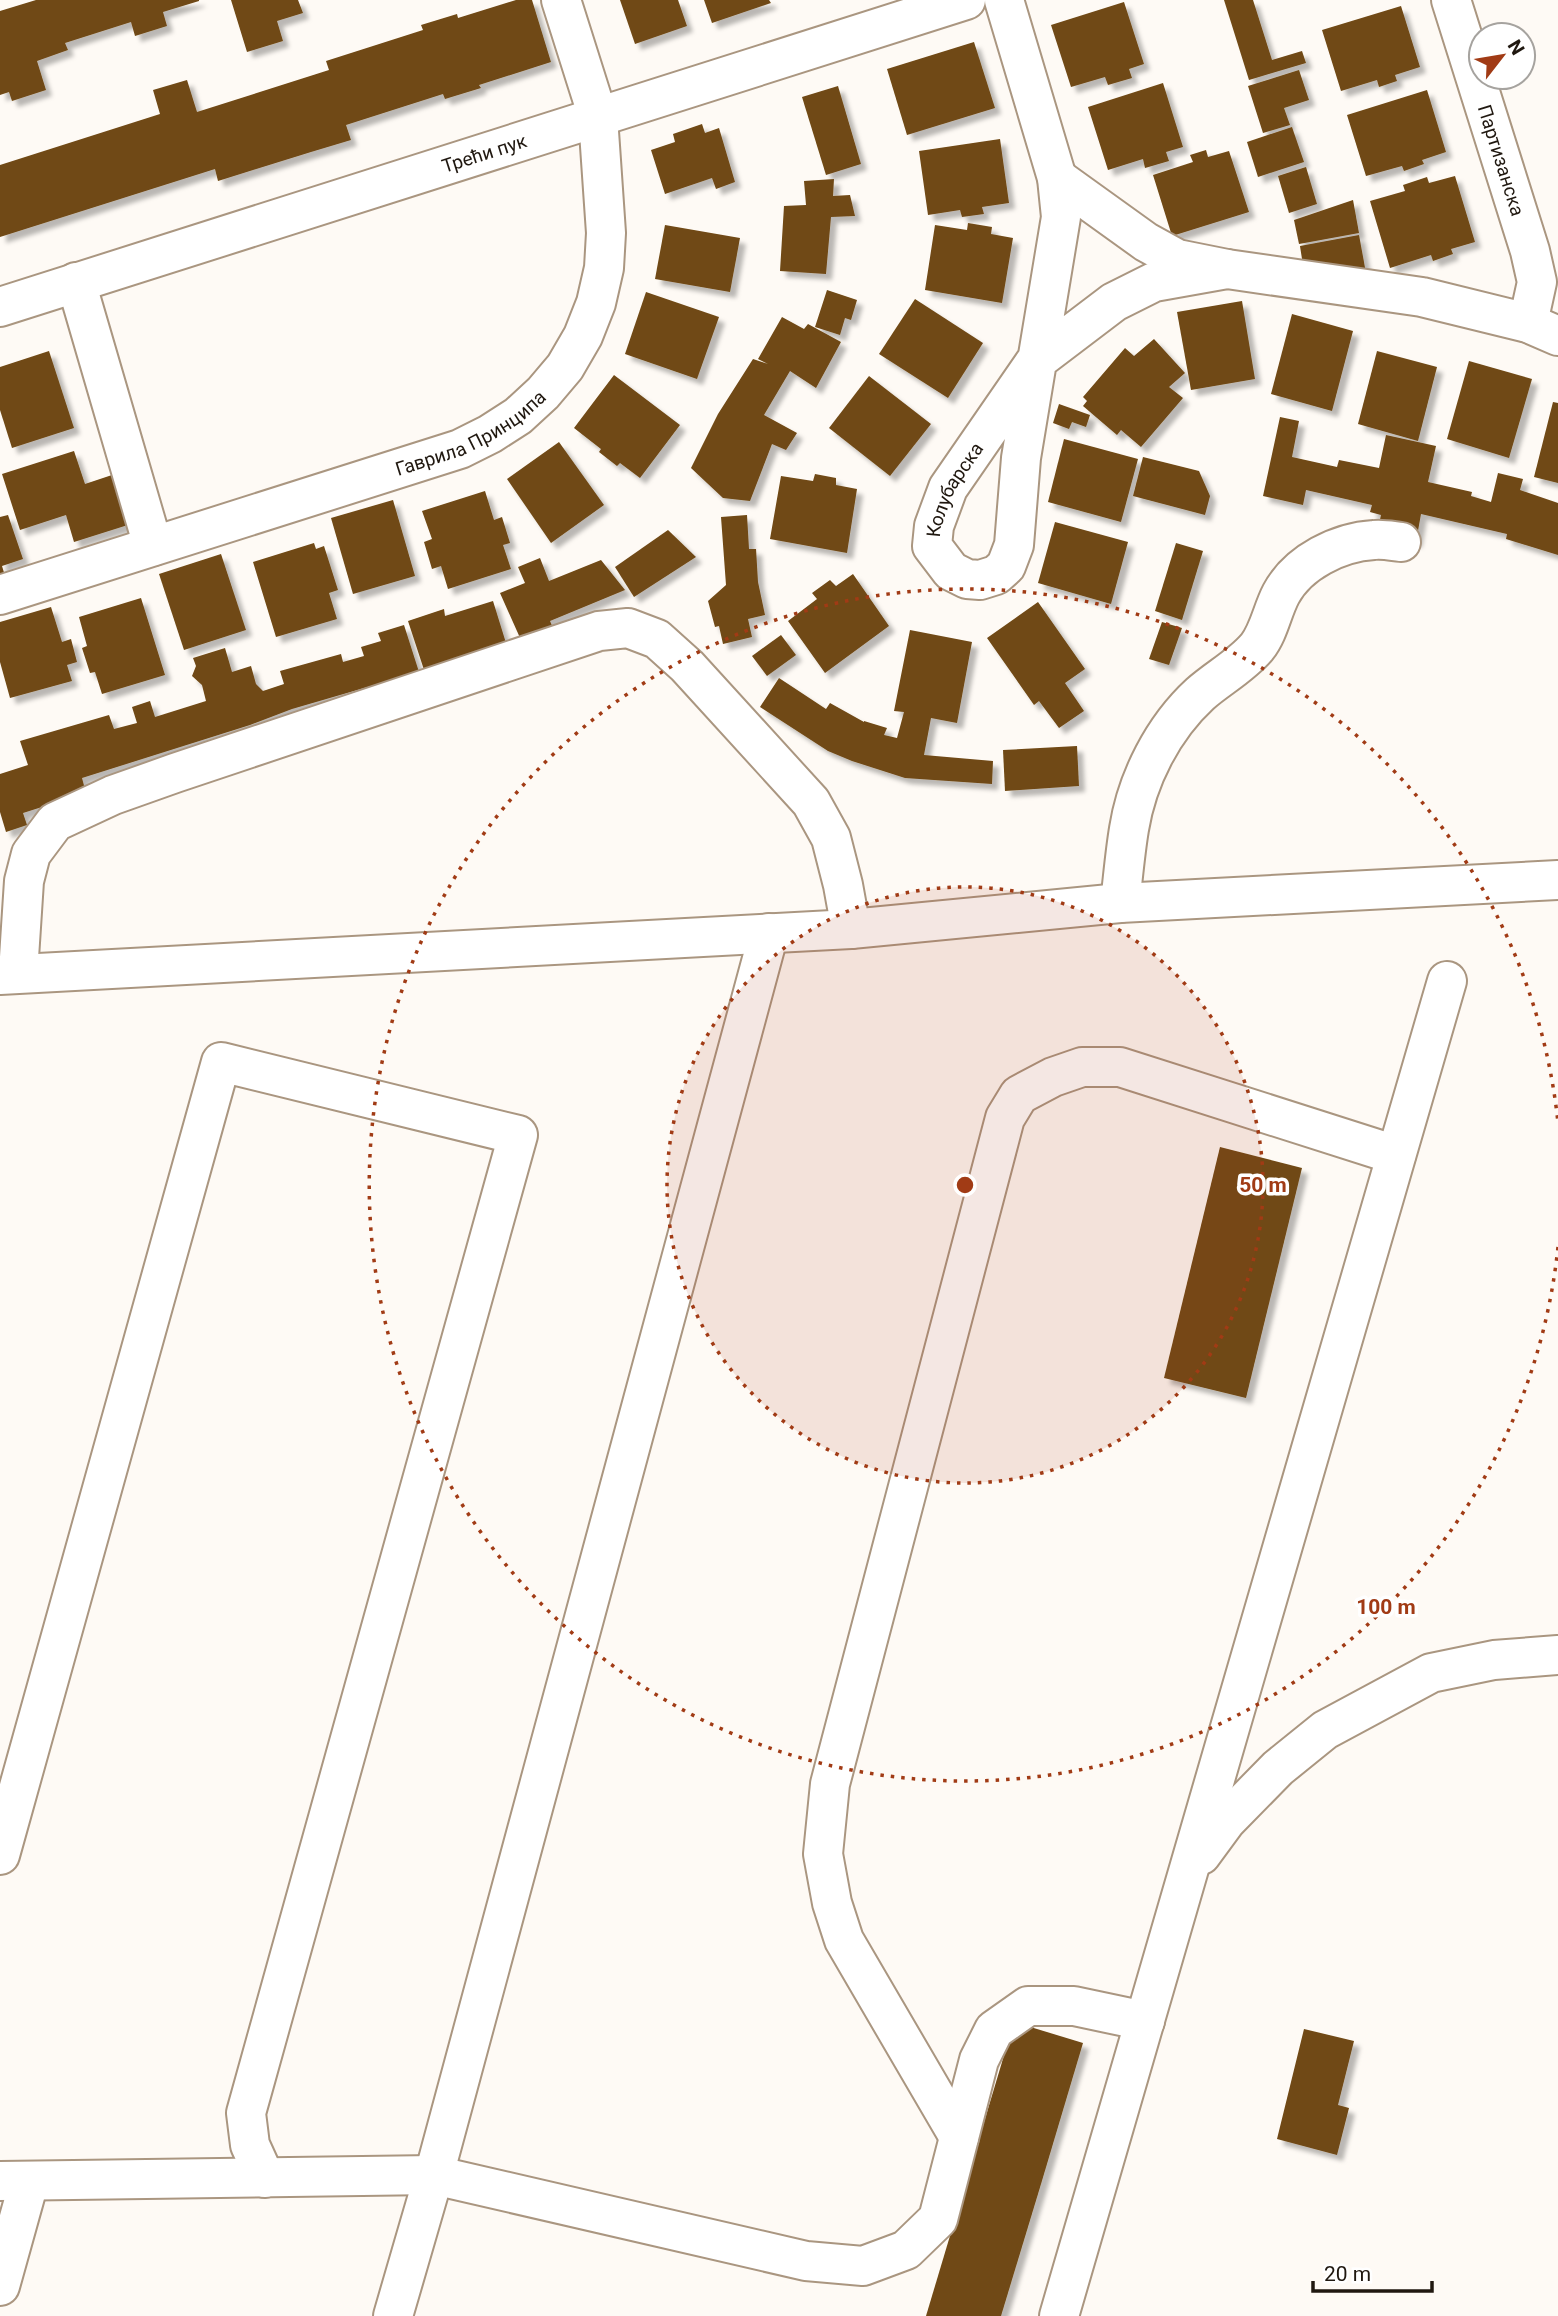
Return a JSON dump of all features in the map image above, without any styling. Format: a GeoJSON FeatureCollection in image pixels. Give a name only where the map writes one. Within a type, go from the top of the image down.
{"type":"FeatureCollection","features":[{"type":"Feature","properties":{"kind":"street","name":"Гаврила Принципа"},"geometry":{"type":"LineString","coordinates":[[0,595],[460,449],[490,435],[518,416],[543,393],[565,367],[583,336],[596,303],[604,268],[606,233],[598,117],[561,0]]}},
{"type":"Feature","properties":{"kind":"street","name":"Трећи пук"},"geometry":{"type":"LineString","coordinates":[[0,307],[966,0]]}},
{"type":"Feature","properties":{"kind":"street","name":"Колубарска"},"geometry":{"type":"LineString","coordinates":[[1004,0],[1057,178],[1061,216],[1035,362],[1021,458],[1014,545],[1006,566],[996,575],[979,580],[967,579],[951,571],[936,555],[932,546],[934,526],[948,488],[1035,362],[1114,302],[1154,282],[1227,269]]}},
{"type":"Feature","properties":{"kind":"street","name":"Партизанска"},"geometry":{"type":"LineString","coordinates":[[1451,0],[1530,251],[1543,329]]}},
{"type":"Feature","properties":{"kind":"street","name":"Колубарска"},"geometry":{"type":"LineString","coordinates":[[1057,178],[1146,242],[1177,259],[1227,269],[1422,297],[1543,329]]}},
{"type":"Feature","properties":{"kind":"street"},"geometry":{"type":"LineString","coordinates":[[76,282],[153,546]]}},
{"type":"Feature","properties":{"kind":"street"},"geometry":{"type":"LineString","coordinates":[[1120,903],[1129,826],[1142,784],[1159,745],[1175,722],[1200,695],[1249,656],[1262,640],[1281,595],[1300,569],[1328,552],[1357,543],[1374,540],[1401,541]]}},
{"type":"Feature","properties":{"kind":"street"},"geometry":{"type":"LineString","coordinates":[[851,929],[844,885],[831,838],[811,802],[687,666],[657,639],[628,628],[599,631],[188,768],[113,795],[55,822],[31,854],[23,881],[9,974],[851,929],[1120,903],[1558,880]]}},
{"type":"Feature","properties":{"kind":"street"},"geometry":{"type":"LineString","coordinates":[[393,2316],[434,2175],[769,933]]}},
{"type":"Feature","properties":{"kind":"street"},"geometry":{"type":"LineString","coordinates":[[1059,2316],[1447,981]]}},
{"type":"Feature","properties":{"kind":"street"},"geometry":{"type":"LineString","coordinates":[[0,1855],[221,1062],[518,1135],[246,2113],[250,2145],[265,2178]]}},
{"type":"Feature","properties":{"kind":"street"},"geometry":{"type":"LineString","coordinates":[[959,2137],[844,1940],[832,1903],[823,1854],[830,1784],[1005,1118],[1019,1096],[1053,1076],[1082,1067],[1120,1067],[1396,1155]]}},
{"type":"Feature","properties":{"kind":"street"},"geometry":{"type":"LineString","coordinates":[[1187,1874],[1226,1821],[1278,1768],[1325,1730],[1431,1673],[1494,1660],[1558,1655]]}},
{"type":"Feature","properties":{"kind":"street"},"geometry":{"type":"LineString","coordinates":[[0,2286],[15,2181],[434,2175],[806,2261],[863,2266],[906,2250],[938,2219],[979,2060],[994,2030],[1028,2007],[1074,2006],[1145,2021]]}},
{"type":"Feature","properties":{"kind":"building"},"geometry":{"type":"Polygon","coordinates":[[[36,0],[199,1],[163,12],[167,26],[135,36],[131,22],[65,43],[68,50],[37,61],[46,90],[12,101],[9,92],[0,95],[0,11],[36,0]]]}},
{"type":"Feature","properties":{"kind":"building"},"geometry":{"type":"Polygon","coordinates":[[[231,0],[298,0],[303,13],[277,21],[283,41],[247,52],[231,0]]]}},
{"type":"Feature","properties":{"kind":"building"},"geometry":{"type":"Polygon","coordinates":[[[516,0],[532,0],[551,62],[479,85],[481,88],[445,99],[443,94],[346,125],[351,140],[218,181],[215,169],[0,237],[0,165],[160,114],[153,90],[187,80],[197,112],[329,70],[326,61],[423,30],[421,25],[457,14],[458,18],[516,0]]]}},
{"type":"Feature","properties":{"kind":"building"},"geometry":{"type":"Polygon","coordinates":[[[620,0],[678,0],[687,26],[635,44],[620,0]]]}},
{"type":"Feature","properties":{"kind":"building"},"geometry":{"type":"Polygon","coordinates":[[[704,0],[769,0],[771,3],[712,23],[704,0]]]}},
{"type":"Feature","properties":{"kind":"building"},"geometry":{"type":"Polygon","coordinates":[[[1224,0],[1253,0],[1272,60],[1302,51],[1306,63],[1249,80],[1224,0]]]}},
{"type":"Feature","properties":{"kind":"building"},"geometry":{"type":"Polygon","coordinates":[[[1124,2],[1144,64],[1129,69],[1132,78],[1108,85],[1105,77],[1071,87],[1051,25],[1124,2]]]}},
{"type":"Feature","properties":{"kind":"building"},"geometry":{"type":"Polygon","coordinates":[[[1401,6],[1420,67],[1395,75],[1397,81],[1379,87],[1377,80],[1341,91],[1322,30],[1401,6]]]}},
{"type":"Feature","properties":{"kind":"building"},"geometry":{"type":"Polygon","coordinates":[[[974,42],[995,108],[907,135],[887,69],[974,42]]]}},
{"type":"Feature","properties":{"kind":"building"},"geometry":{"type":"Polygon","coordinates":[[[1299,70],[1309,100],[1284,108],[1290,125],[1263,133],[1248,86],[1299,70]]]}},
{"type":"Feature","properties":{"kind":"building"},"geometry":{"type":"Polygon","coordinates":[[[1163,83],[1183,147],[1166,152],[1169,161],[1145,168],[1143,159],[1108,170],[1088,107],[1163,83]]]}},
{"type":"Feature","properties":{"kind":"building"},"geometry":{"type":"Polygon","coordinates":[[[838,86],[861,164],[826,175],[802,97],[838,86]]]}},
{"type":"Feature","properties":{"kind":"building"},"geometry":{"type":"Polygon","coordinates":[[[1427,90],[1446,152],[1422,160],[1424,164],[1404,171],[1402,166],[1366,176],[1347,115],[1427,90]]]}},
{"type":"Feature","properties":{"kind":"building"},"geometry":{"type":"Polygon","coordinates":[[[702,124],[705,133],[719,128],[735,182],[716,189],[712,178],[665,194],[651,150],[675,142],[673,134],[702,124]]]}},
{"type":"Feature","properties":{"kind":"building"},"geometry":{"type":"Polygon","coordinates":[[[1292,127],[1304,162],[1258,177],[1247,142],[1292,127]]]}},
{"type":"Feature","properties":{"kind":"building"},"geometry":{"type":"Polygon","coordinates":[[[1000,139],[1009,203],[982,207],[984,214],[962,217],[960,210],[928,215],[919,151],[1000,139]]]}},
{"type":"Feature","properties":{"kind":"building"},"geometry":{"type":"Polygon","coordinates":[[[1206,150],[1208,157],[1229,151],[1249,212],[1172,236],[1153,175],[1193,162],[1190,155],[1206,150]]]}},
{"type":"Feature","properties":{"kind":"building"},"geometry":{"type":"Polygon","coordinates":[[[1306,167],[1317,204],[1289,213],[1278,176],[1306,167]]]}},
{"type":"Feature","properties":{"kind":"building"},"geometry":{"type":"Polygon","coordinates":[[[1455,176],[1475,242],[1451,249],[1453,254],[1433,261],[1431,255],[1390,268],[1370,201],[1405,191],[1403,185],[1427,177],[1429,183],[1455,176]]]}},
{"type":"Feature","properties":{"kind":"building"},"geometry":{"type":"Polygon","coordinates":[[[834,179],[833,196],[850,195],[855,216],[831,217],[826,274],[780,271],[784,206],[806,205],[804,181],[834,179]]]}},
{"type":"Feature","properties":{"kind":"building"},"geometry":{"type":"Polygon","coordinates":[[[1353,200],[1359,233],[1299,244],[1294,220],[1353,200]]]}},
{"type":"Feature","properties":{"kind":"building"},"geometry":{"type":"Polygon","coordinates":[[[968,223],[992,227],[991,234],[1013,238],[1002,303],[925,290],[935,225],[967,230],[968,223]]]}},
{"type":"Feature","properties":{"kind":"building"},"geometry":{"type":"Polygon","coordinates":[[[665,225],[740,238],[730,292],[655,279],[665,225]]]}},
{"type":"Feature","properties":{"kind":"building"},"geometry":{"type":"Polygon","coordinates":[[[1359,235],[1366,273],[1304,272],[1300,246],[1359,235]]]}},
{"type":"Feature","properties":{"kind":"building"},"geometry":{"type":"Polygon","coordinates":[[[827,290],[857,300],[851,320],[845,318],[840,335],[815,327],[827,290]]]}},
{"type":"Feature","properties":{"kind":"building"},"geometry":{"type":"Polygon","coordinates":[[[646,292],[719,317],[697,379],[625,354],[646,292]]]}},
{"type":"Feature","properties":{"kind":"building"},"geometry":{"type":"Polygon","coordinates":[[[915,299],[983,343],[948,398],[879,354],[915,299]]]}},
{"type":"Feature","properties":{"kind":"building"},"geometry":{"type":"Polygon","coordinates":[[[1242,301],[1255,379],[1191,390],[1177,312],[1242,301]]]}},
{"type":"Feature","properties":{"kind":"building"},"geometry":{"type":"Polygon","coordinates":[[[1292,314],[1353,331],[1332,411],[1271,394],[1292,314]]]}},
{"type":"Feature","properties":{"kind":"building"},"geometry":{"type":"Polygon","coordinates":[[[782,317],[804,329],[808,324],[841,342],[816,388],[790,371],[764,415],[797,433],[786,450],[772,444],[750,501],[723,498],[691,468],[718,414],[753,359],[768,364],[758,359],[782,317]]]}},
{"type":"Feature","properties":{"kind":"building"},"geometry":{"type":"Polygon","coordinates":[[[1154,339],[1185,373],[1169,387],[1183,398],[1141,447],[1121,430],[1117,435],[1083,406],[1087,401],[1083,397],[1125,348],[1134,356],[1154,339]]]}},
{"type":"Feature","properties":{"kind":"building"},"geometry":{"type":"Polygon","coordinates":[[[49,351],[74,428],[12,448],[0,410],[0,367],[49,351]]]}},
{"type":"Feature","properties":{"kind":"building"},"geometry":{"type":"Polygon","coordinates":[[[1377,351],[1437,367],[1418,441],[1358,424],[1377,351]]]}},
{"type":"Feature","properties":{"kind":"building"},"geometry":{"type":"Polygon","coordinates":[[[1469,361],[1532,379],[1509,458],[1447,439],[1469,361]]]}},
{"type":"Feature","properties":{"kind":"building"},"geometry":{"type":"Polygon","coordinates":[[[614,375],[680,425],[640,478],[620,463],[617,466],[599,452],[601,449],[574,428],[614,375]]]}},
{"type":"Feature","properties":{"kind":"building"},"geometry":{"type":"Polygon","coordinates":[[[869,376],[931,424],[890,476],[829,428],[869,376]]]}},
{"type":"Feature","properties":{"kind":"building"},"geometry":{"type":"Polygon","coordinates":[[[1553,402],[1558,403],[1558,483],[1534,477],[1553,402]]]}},
{"type":"Feature","properties":{"kind":"building"},"geometry":{"type":"Polygon","coordinates":[[[1059,404],[1090,415],[1086,427],[1072,422],[1069,429],[1053,423],[1059,404]]]}},
{"type":"Feature","properties":{"kind":"building"},"geometry":{"type":"Polygon","coordinates":[[[1280,417],[1299,421],[1292,457],[1337,467],[1339,460],[1379,468],[1386,435],[1436,446],[1428,482],[1472,492],[1471,496],[1491,502],[1498,473],[1523,479],[1520,490],[1558,503],[1558,555],[1506,539],[1507,534],[1421,514],[1416,542],[1377,533],[1381,515],[1370,512],[1372,505],[1306,490],[1303,505],[1263,496],[1280,417]]]}},
{"type":"Feature","properties":{"kind":"building"},"geometry":{"type":"Polygon","coordinates":[[[1064,439],[1138,459],[1121,522],[1048,502],[1064,439]]]}},
{"type":"Feature","properties":{"kind":"building"},"geometry":{"type":"Polygon","coordinates":[[[559,442],[604,505],[551,543],[507,479],[559,442]]]}},
{"type":"Feature","properties":{"kind":"building"},"geometry":{"type":"Polygon","coordinates":[[[74,451],[85,484],[115,474],[131,524],[74,542],[66,515],[20,530],[2,474],[74,451]]]}},
{"type":"Feature","properties":{"kind":"building"},"geometry":{"type":"Polygon","coordinates":[[[1143,457],[1199,471],[1210,496],[1205,515],[1133,496],[1143,457]]]}},
{"type":"Feature","properties":{"kind":"building"},"geometry":{"type":"Polygon","coordinates":[[[815,474],[836,478],[836,485],[857,489],[847,553],[770,539],[781,476],[813,481],[815,474]]]}},
{"type":"Feature","properties":{"kind":"building"},"geometry":{"type":"Polygon","coordinates":[[[485,491],[494,520],[502,517],[510,543],[503,545],[511,569],[448,589],[441,566],[432,569],[424,542],[432,539],[422,511],[485,491]]]}},
{"type":"Feature","properties":{"kind":"building"},"geometry":{"type":"Polygon","coordinates":[[[393,500],[415,576],[353,594],[331,518],[393,500]]]}},
{"type":"Feature","properties":{"kind":"building"},"geometry":{"type":"Polygon","coordinates":[[[8,515],[23,559],[2,566],[6,579],[0,581],[0,517],[8,515]]]}},
{"type":"Feature","properties":{"kind":"building"},"geometry":{"type":"Polygon","coordinates":[[[747,515],[749,549],[756,549],[758,582],[765,615],[748,619],[752,637],[723,644],[719,626],[715,627],[708,601],[726,585],[721,517],[747,515]]]}},
{"type":"Feature","properties":{"kind":"building"},"geometry":{"type":"Polygon","coordinates":[[[1055,522],[1128,542],[1111,604],[1038,583],[1055,522]]]}},
{"type":"Feature","properties":{"kind":"building"},"geometry":{"type":"Polygon","coordinates":[[[668,530],[696,557],[634,597],[615,567],[668,530]]]}},
{"type":"Feature","properties":{"kind":"building"},"geometry":{"type":"Polygon","coordinates":[[[314,543],[316,549],[324,546],[338,590],[329,593],[337,619],[276,637],[253,562],[314,543]]]}},
{"type":"Feature","properties":{"kind":"building"},"geometry":{"type":"Polygon","coordinates":[[[1176,543],[1203,551],[1182,620],[1155,611],[1176,543]]]}},
{"type":"Feature","properties":{"kind":"building"},"geometry":{"type":"Polygon","coordinates":[[[221,554],[246,630],[184,650],[159,574],[221,554]]]}},
{"type":"Feature","properties":{"kind":"building"},"geometry":{"type":"Polygon","coordinates":[[[540,558],[549,581],[601,560],[625,590],[550,621],[556,635],[525,649],[500,593],[525,583],[518,567],[540,558]]]}},
{"type":"Feature","properties":{"kind":"building"},"geometry":{"type":"Polygon","coordinates":[[[853,574],[889,626],[825,673],[788,621],[817,599],[812,593],[830,580],[836,586],[853,574]]]}},
{"type":"Feature","properties":{"kind":"building"},"geometry":{"type":"Polygon","coordinates":[[[141,598],[165,675],[102,694],[95,672],[90,673],[82,648],[87,646],[79,617],[141,598]]]}},
{"type":"Feature","properties":{"kind":"building"},"geometry":{"type":"Polygon","coordinates":[[[493,601],[506,643],[427,679],[408,621],[444,609],[445,616],[493,601]]]}},
{"type":"Feature","properties":{"kind":"building"},"geometry":{"type":"Polygon","coordinates":[[[1038,602],[1085,669],[1065,683],[1084,711],[1059,728],[1039,701],[1034,705],[987,638],[1038,602]]]}},
{"type":"Feature","properties":{"kind":"building"},"geometry":{"type":"Polygon","coordinates":[[[51,607],[62,642],[71,639],[77,662],[67,665],[72,681],[10,698],[0,662],[0,622],[51,607]]]}},
{"type":"Feature","properties":{"kind":"building"},"geometry":{"type":"Polygon","coordinates":[[[1162,622],[1182,628],[1169,665],[1149,659],[1162,622]]]}},
{"type":"Feature","properties":{"kind":"building"},"geometry":{"type":"Polygon","coordinates":[[[404,625],[419,672],[292,709],[82,778],[86,793],[23,813],[27,825],[6,832],[0,812],[0,774],[28,765],[20,741],[109,715],[114,729],[137,723],[132,707],[150,701],[155,717],[206,701],[202,685],[192,676],[196,666],[193,658],[225,648],[232,672],[251,666],[256,684],[263,691],[284,684],[280,671],[341,654],[343,662],[364,656],[361,647],[381,641],[378,633],[404,625]]]}},
{"type":"Feature","properties":{"kind":"building"},"geometry":{"type":"Polygon","coordinates":[[[910,630],[972,642],[957,723],[931,718],[924,755],[993,761],[992,784],[905,778],[852,761],[828,751],[760,707],[779,678],[826,709],[830,703],[864,722],[887,728],[884,735],[897,738],[904,712],[894,711],[910,630]]]}},
{"type":"Feature","properties":{"kind":"building"},"geometry":{"type":"Polygon","coordinates":[[[781,635],[796,655],[767,676],[752,656],[781,635]]]}},
{"type":"Feature","properties":{"kind":"building"},"geometry":{"type":"Polygon","coordinates":[[[1077,746],[1079,786],[1005,791],[1003,750],[1077,746]]]}},
{"type":"Feature","properties":{"kind":"building"},"geometry":{"type":"Polygon","coordinates":[[[1220,1147],[1302,1168],[1246,1398],[1164,1378],[1220,1147]]]}},
{"type":"Feature","properties":{"kind":"building"},"geometry":{"type":"Polygon","coordinates":[[[1014,2022],[1083,2043],[1041,2184],[1001,2316],[926,2316],[1014,2022]]]}},
{"type":"Feature","properties":{"kind":"building"},"geometry":{"type":"Polygon","coordinates":[[[1304,2029],[1354,2041],[1338,2105],[1349,2108],[1337,2155],[1277,2139],[1304,2029]]]}}]}
